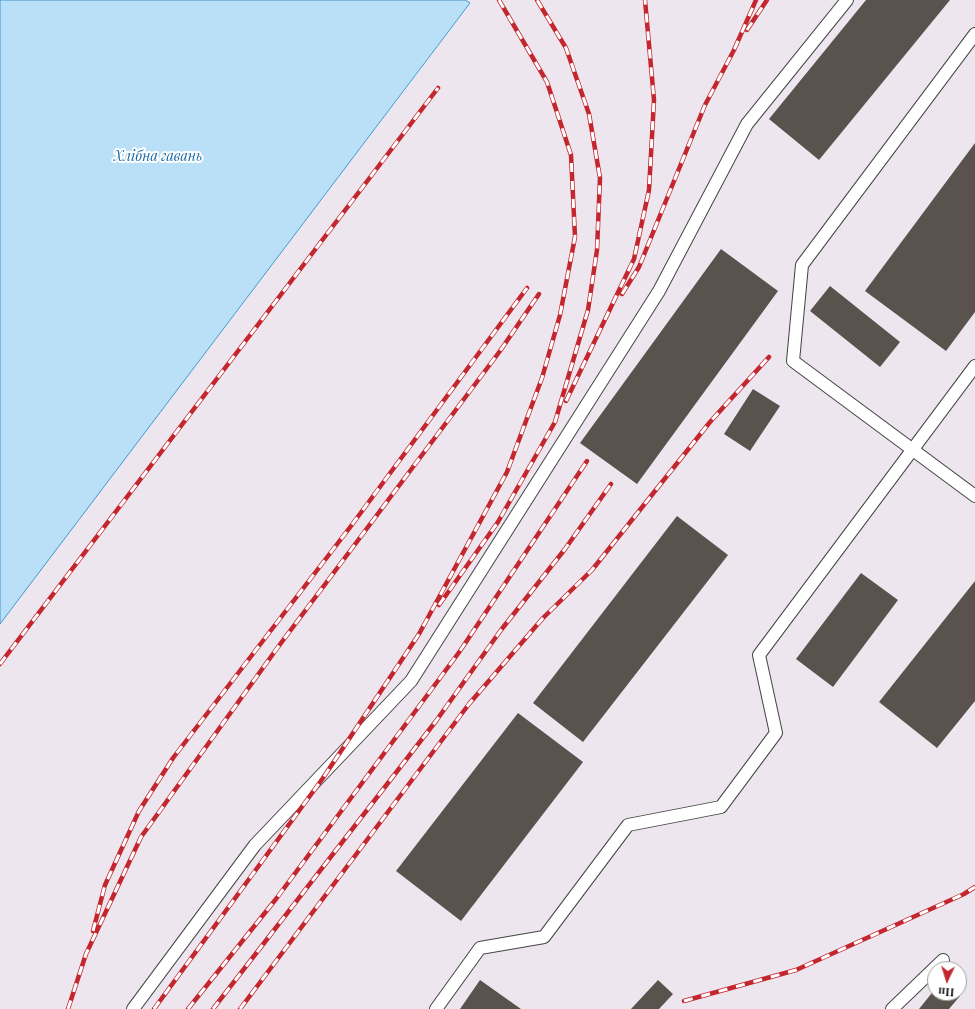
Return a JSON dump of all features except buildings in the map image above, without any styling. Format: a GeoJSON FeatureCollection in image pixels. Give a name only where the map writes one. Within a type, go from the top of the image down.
{"type":"FeatureCollection","features":[{"type":"Feature","properties":{"kind":"lane"},"geometry":{"type":"LineString","coordinates":[[133,1009],[255,845],[411,681],[659,290],[747,124],[847,0]]}},
{"type":"Feature","properties":{"kind":"lane"},"geometry":{"type":"LineString","coordinates":[[975,34],[802,265],[793,361],[975,496]]}},
{"type":"Feature","properties":{"kind":"lane"},"geometry":{"type":"LineString","coordinates":[[436,1009],[480,948],[544,937],[628,825],[721,807],[776,733],[759,655],[975,366]]}},
{"type":"Feature","properties":{"kind":"lane"},"geometry":{"type":"LineString","coordinates":[[892,1009],[943,960]]}},
{"type":"Feature","properties":{"kind":"shaded area"},"geometry":{"type":"Polygon","coordinates":[[[466,0],[975,0],[975,1009],[0,1009],[0,624],[470,4],[466,0]]]}},
{"type":"Feature","properties":{"kind":"water","name":"Хлібна гавань"},"geometry":{"type":"Polygon","coordinates":[[[0,0],[465,0],[470,3],[0,624],[0,0]]]}},
{"type":"Feature","properties":{"kind":"railway"},"geometry":{"type":"LineString","coordinates":[[154,1009],[323,778],[419,634],[507,472],[542,378],[560,315],[575,237],[571,155],[547,82],[499,0]]}},
{"type":"Feature","properties":{"kind":"railway"},"geometry":{"type":"LineString","coordinates":[[439,605],[498,522],[555,422],[588,310],[597,250],[600,178],[589,114],[566,48],[537,0]]}},
{"type":"Feature","properties":{"kind":"railway"},"geometry":{"type":"LineString","coordinates":[[566,401],[634,259],[649,190],[654,100],[645,0]]}},
{"type":"Feature","properties":{"kind":"railway"},"geometry":{"type":"LineString","coordinates":[[622,294],[639,267],[705,105],[734,50],[756,0]]}},
{"type":"Feature","properties":{"kind":"railway"},"geometry":{"type":"LineString","coordinates":[[747,30],[767,0]]}},
{"type":"Feature","properties":{"kind":"railway"},"geometry":{"type":"LineString","coordinates":[[0,664],[438,88]]}},
{"type":"Feature","properties":{"kind":"railway"},"geometry":{"type":"LineString","coordinates":[[93,931],[105,885],[139,811],[173,758],[351,526],[527,288]]}},
{"type":"Feature","properties":{"kind":"railway"},"geometry":{"type":"LineString","coordinates":[[68,1009],[86,954],[141,837],[278,647],[500,351],[539,294]]}},
{"type":"Feature","properties":{"kind":"railway"},"geometry":{"type":"LineString","coordinates":[[240,1009],[469,704],[543,618],[592,570],[710,422],[769,357]]}},
{"type":"Feature","properties":{"kind":"railway"},"geometry":{"type":"LineString","coordinates":[[188,1009],[276,899],[460,651],[587,461]]}},
{"type":"Feature","properties":{"kind":"railway"},"geometry":{"type":"LineString","coordinates":[[213,1009],[436,721],[501,630],[565,549],[611,484]]}},
{"type":"Feature","properties":{"kind":"railway"},"geometry":{"type":"LineString","coordinates":[[684,1001],[796,970],[964,894],[975,887]]}}]}
